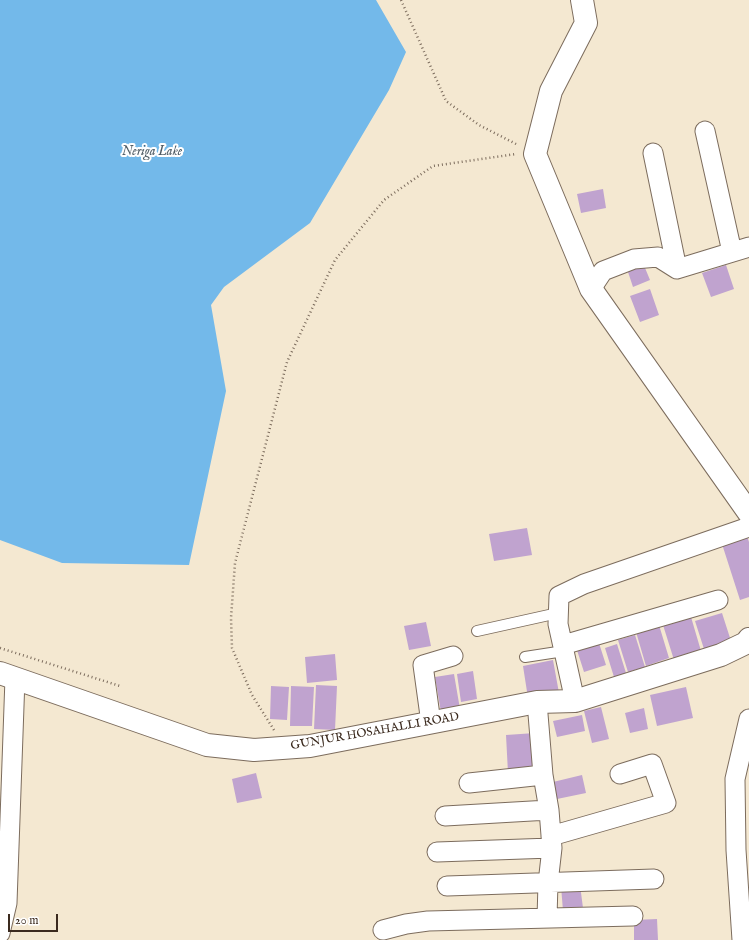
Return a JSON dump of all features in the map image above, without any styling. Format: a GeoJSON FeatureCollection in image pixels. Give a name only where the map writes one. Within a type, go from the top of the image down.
{"type":"FeatureCollection","features":[{"type":"Feature","properties":{"kind":"street"},"geometry":{"type":"LineString","coordinates":[[582,0],[586,23],[551,91],[535,154],[591,289],[749,513]]}},
{"type":"Feature","properties":{"kind":"street"},"geometry":{"type":"LineString","coordinates":[[676,269],[740,249],[705,131]]}},
{"type":"Feature","properties":{"kind":"street"},"geometry":{"type":"LineString","coordinates":[[653,153],[676,269]]}},
{"type":"Feature","properties":{"kind":"street"},"geometry":{"type":"LineString","coordinates":[[591,289],[603,270],[634,259],[658,257],[676,269]]}},
{"type":"Feature","properties":{"kind":"street"},"geometry":{"type":"LineString","coordinates":[[575,701],[558,624],[559,596],[584,584],[749,527]]}},
{"type":"Feature","properties":{"kind":"street"},"geometry":{"type":"LineString","coordinates":[[564,648],[718,600]]}},
{"type":"Feature","properties":{"kind":"street","name":"GUNJUR HOSAHALLI ROAD"},"geometry":{"type":"LineString","coordinates":[[7,676],[207,745],[254,750],[310,746],[537,702],[575,701],[721,656],[748,644]]}},
{"type":"Feature","properties":{"kind":"street"},"geometry":{"type":"LineString","coordinates":[[431,723],[423,666],[453,656]]}},
{"type":"Feature","properties":{"kind":"street"},"geometry":{"type":"LineString","coordinates":[[0,933],[6,903],[7,676]]}},
{"type":"Feature","properties":{"kind":"street"},"geometry":{"type":"LineString","coordinates":[[537,702],[543,775],[549,810],[551,842],[547,918]]}},
{"type":"Feature","properties":{"kind":"street"},"geometry":{"type":"LineString","coordinates":[[742,940],[742,850],[735,779],[749,719]]}},
{"type":"Feature","properties":{"kind":"street"},"geometry":{"type":"LineString","coordinates":[[437,852],[551,842],[666,803],[652,764],[620,774]]}},
{"type":"Feature","properties":{"kind":"street"},"geometry":{"type":"LineString","coordinates":[[469,783],[543,775]]}},
{"type":"Feature","properties":{"kind":"street"},"geometry":{"type":"LineString","coordinates":[[445,816],[549,810]]}},
{"type":"Feature","properties":{"kind":"street"},"geometry":{"type":"LineString","coordinates":[[447,886],[654,879]]}},
{"type":"Feature","properties":{"kind":"street"},"geometry":{"type":"LineString","coordinates":[[383,930],[406,924],[428,921],[634,916]]}},
{"type":"Feature","properties":{"kind":"lane"},"geometry":{"type":"LineString","coordinates":[[477,631],[558,613]]}},
{"type":"Feature","properties":{"kind":"lane"},"geometry":{"type":"LineString","coordinates":[[525,657],[564,648]]}},
{"type":"Feature","properties":{"kind":"path"},"geometry":{"type":"LineString","coordinates":[[401,0],[446,101],[479,125],[535,154]]}},
{"type":"Feature","properties":{"kind":"path"},"geometry":{"type":"LineString","coordinates":[[285,748],[252,695],[232,648],[231,618],[235,563],[287,362],[335,260],[384,200],[434,166],[512,154],[535,154]]}},
{"type":"Feature","properties":{"kind":"path"},"geometry":{"type":"LineString","coordinates":[[0,648],[120,686]]}},
{"type":"Feature","properties":{"kind":"water","name":"Neriga Lake"},"geometry":{"type":"Polygon","coordinates":[[[0,0],[376,0],[406,52],[389,90],[310,223],[224,287],[211,305],[226,391],[189,565],[62,563],[0,540],[0,0]]]}},
{"type":"Feature","properties":{"kind":"building"},"geometry":{"type":"Polygon","coordinates":[[[603,189],[606,208],[581,213],[577,194],[603,189]]]}},
{"type":"Feature","properties":{"kind":"building"},"geometry":{"type":"Polygon","coordinates":[[[643,263],[650,280],[633,287],[627,269],[643,263]]]}},
{"type":"Feature","properties":{"kind":"building"},"geometry":{"type":"Polygon","coordinates":[[[726,265],[734,289],[711,297],[702,273],[726,265]]]}},
{"type":"Feature","properties":{"kind":"building"},"geometry":{"type":"Polygon","coordinates":[[[650,289],[659,315],[640,322],[630,296],[650,289]]]}},
{"type":"Feature","properties":{"kind":"building"},"geometry":{"type":"Polygon","coordinates":[[[527,528],[532,555],[494,561],[489,534],[527,528]]]}},
{"type":"Feature","properties":{"kind":"building"},"geometry":{"type":"Polygon","coordinates":[[[747,536],[749,542],[749,597],[740,600],[722,544],[747,536]]]}},
{"type":"Feature","properties":{"kind":"building"},"geometry":{"type":"Polygon","coordinates":[[[722,613],[731,641],[704,649],[695,621],[722,613]]]}},
{"type":"Feature","properties":{"kind":"building"},"geometry":{"type":"Polygon","coordinates":[[[691,617],[701,651],[674,660],[663,625],[691,617]]]}},
{"type":"Feature","properties":{"kind":"building"},"geometry":{"type":"Polygon","coordinates":[[[426,622],[431,646],[409,650],[404,626],[426,622]]]}},
{"type":"Feature","properties":{"kind":"building"},"geometry":{"type":"Polygon","coordinates":[[[659,625],[669,658],[646,666],[636,632],[659,625]]]}},
{"type":"Feature","properties":{"kind":"building"},"geometry":{"type":"Polygon","coordinates":[[[635,635],[645,667],[628,672],[618,640],[635,635]]]}},
{"type":"Feature","properties":{"kind":"building"},"geometry":{"type":"Polygon","coordinates":[[[598,640],[606,665],[584,672],[576,647],[598,640]]]}},
{"type":"Feature","properties":{"kind":"building"},"geometry":{"type":"Polygon","coordinates":[[[617,644],[626,673],[614,677],[605,648],[617,644]]]}},
{"type":"Feature","properties":{"kind":"building"},"geometry":{"type":"Polygon","coordinates":[[[335,654],[337,680],[307,683],[305,657],[335,654]]]}},
{"type":"Feature","properties":{"kind":"building"},"geometry":{"type":"Polygon","coordinates":[[[553,660],[559,693],[528,698],[523,666],[553,660]]]}},
{"type":"Feature","properties":{"kind":"building"},"geometry":{"type":"Polygon","coordinates":[[[473,671],[477,699],[461,702],[457,674],[473,671]]]}},
{"type":"Feature","properties":{"kind":"building"},"geometry":{"type":"Polygon","coordinates":[[[454,674],[460,709],[441,712],[435,677],[454,674]]]}},
{"type":"Feature","properties":{"kind":"building"},"geometry":{"type":"Polygon","coordinates":[[[316,685],[337,686],[335,730],[314,729],[316,685]]]}},
{"type":"Feature","properties":{"kind":"building"},"geometry":{"type":"Polygon","coordinates":[[[271,686],[289,687],[287,720],[270,719],[271,686]]]}},
{"type":"Feature","properties":{"kind":"building"},"geometry":{"type":"Polygon","coordinates":[[[291,686],[314,687],[312,726],[290,726],[291,686]]]}},
{"type":"Feature","properties":{"kind":"building"},"geometry":{"type":"Polygon","coordinates":[[[686,687],[693,718],[657,726],[650,695],[686,687]]]}},
{"type":"Feature","properties":{"kind":"building"},"geometry":{"type":"Polygon","coordinates":[[[601,707],[609,739],[592,743],[584,711],[601,707]]]}},
{"type":"Feature","properties":{"kind":"building"},"geometry":{"type":"Polygon","coordinates":[[[644,708],[648,729],[630,733],[625,713],[644,708]]]}},
{"type":"Feature","properties":{"kind":"building"},"geometry":{"type":"Polygon","coordinates":[[[582,715],[585,731],[557,737],[553,721],[582,715]]]}},
{"type":"Feature","properties":{"kind":"building"},"geometry":{"type":"Polygon","coordinates":[[[535,733],[537,770],[508,773],[506,735],[535,733]]]}},
{"type":"Feature","properties":{"kind":"building"},"geometry":{"type":"Polygon","coordinates":[[[256,773],[262,798],[237,803],[232,779],[256,773]]]}},
{"type":"Feature","properties":{"kind":"building"},"geometry":{"type":"Polygon","coordinates":[[[582,775],[586,793],[557,799],[553,782],[582,775]]]}},
{"type":"Feature","properties":{"kind":"building"},"geometry":{"type":"Polygon","coordinates":[[[580,885],[583,908],[563,911],[561,886],[580,885]]]}},
{"type":"Feature","properties":{"kind":"building"},"geometry":{"type":"Polygon","coordinates":[[[657,919],[658,940],[634,940],[634,920],[657,919]]]}}]}
